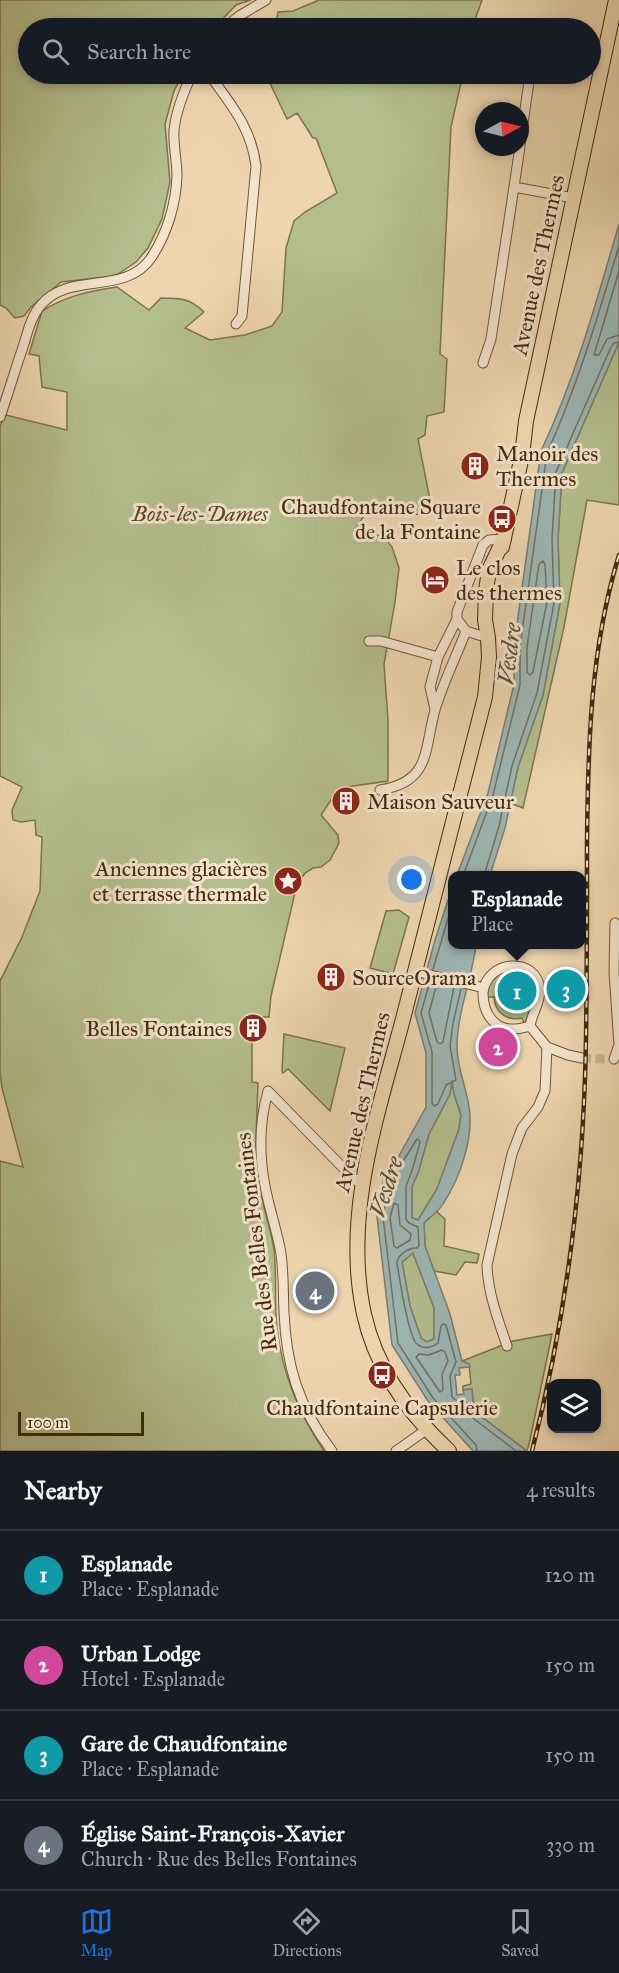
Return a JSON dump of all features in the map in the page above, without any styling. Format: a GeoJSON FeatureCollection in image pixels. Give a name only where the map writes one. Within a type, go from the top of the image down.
{"type":"FeatureCollection","features":[{"type":"Feature","properties":{"kind":"main road","name":"Avenue des Thermes"},"geometry":{"type":"LineString","coordinates":[[601,71],[616,0]]}},
{"type":"Feature","properties":{"kind":"main road","name":"Avenue des Thermes"},"geometry":{"type":"LineString","coordinates":[[448,1451],[426,1430],[404,1402],[384,1370],[371,1339],[364,1314],[359,1271],[357,1234],[359,1209],[373,1134],[420,973],[485,697],[488,674],[488,638],[484,620],[489,570],[504,539],[516,489],[526,421],[598,84]]}},
{"type":"Feature","properties":{"kind":"street"},"geometry":{"type":"LineString","coordinates":[[236,18],[266,0]]}},
{"type":"Feature","properties":{"kind":"street"},"geometry":{"type":"LineString","coordinates":[[0,417],[30,327],[40,306],[50,297],[75,285],[113,281],[132,275],[141,269],[152,256],[169,221],[177,176],[174,128],[187,84]]}},
{"type":"Feature","properties":{"kind":"street"},"geometry":{"type":"LineString","coordinates":[[216,84],[242,121],[252,143],[256,166],[242,316],[236,324]]}},
{"type":"Feature","properties":{"kind":"street"},"geometry":{"type":"LineString","coordinates":[[526,102],[529,84]]}},
{"type":"Feature","properties":{"kind":"street"},"geometry":{"type":"LineString","coordinates":[[483,363],[491,339],[519,156]]}},
{"type":"Feature","properties":{"kind":"street"},"geometry":{"type":"LineString","coordinates":[[514,187],[574,198]]}},
{"type":"Feature","properties":{"kind":"street"},"geometry":{"type":"LineString","coordinates":[[435,709],[430,687],[438,657],[457,619],[457,612],[483,545],[489,540],[504,539]]}},
{"type":"Feature","properties":{"kind":"street"},"geometry":{"type":"LineString","coordinates":[[457,619],[466,631],[488,638]]}},
{"type":"Feature","properties":{"kind":"street"},"geometry":{"type":"LineString","coordinates":[[380,790],[405,784],[416,773],[423,761],[435,709],[466,631]]}},
{"type":"Feature","properties":{"kind":"street"},"geometry":{"type":"LineString","coordinates":[[369,640],[381,641],[438,657]]}},
{"type":"Feature","properties":{"kind":"street"},"geometry":{"type":"LineString","coordinates":[[613,1059],[619,1046],[614,972],[615,923]]}},
{"type":"Feature","properties":{"kind":"street"},"geometry":{"type":"LineString","coordinates":[[510,965],[528,970],[537,980],[540,993],[530,1026],[510,1030],[495,1023],[485,1009],[484,988],[500,968],[510,965]]}},
{"type":"Feature","properties":{"kind":"street"},"geometry":{"type":"LineString","coordinates":[[420,973],[484,988]]}},
{"type":"Feature","properties":{"kind":"street"},"geometry":{"type":"LineString","coordinates":[[530,1026],[547,1047],[582,1058]]}},
{"type":"Feature","properties":{"kind":"street"},"geometry":{"type":"LineString","coordinates":[[507,1346],[492,1302],[487,1265],[512,1155],[522,1128],[538,1107],[545,1091],[547,1047]]}},
{"type":"Feature","properties":{"kind":"street","name":"Rue des Belles Fontaines"},"geometry":{"type":"LineString","coordinates":[[332,1451],[316,1431],[306,1411],[296,1386],[288,1355],[284,1325],[281,1250],[266,1189],[260,1134],[263,1108],[268,1091],[354,1179],[363,1185]]}},
{"type":"Feature","properties":{"kind":"street"},"geometry":{"type":"LineString","coordinates":[[396,1451],[426,1430]]}},
{"type":"Feature","properties":{"kind":"green space"},"geometry":{"type":"Polygon","coordinates":[[[0,0],[251,0],[236,5],[224,18],[18,18],[18,84],[178,84],[165,124],[170,182],[162,219],[148,248],[136,262],[115,276],[61,282],[31,307],[24,316],[15,318],[0,305],[0,0]]]}},
{"type":"Feature","properties":{"kind":"green space"},"geometry":{"type":"Polygon","coordinates":[[[319,0],[482,0],[476,18],[277,18],[278,12],[293,11],[319,0]]]}},
{"type":"Feature","properties":{"kind":"green space","name":"Bois-les-Dames"},"geometry":{"type":"Polygon","coordinates":[[[270,84],[461,84],[451,127],[440,354],[447,359],[444,412],[427,416],[425,435],[418,439],[431,505],[428,516],[379,509],[367,511],[356,528],[385,538],[392,547],[399,568],[384,664],[388,720],[388,781],[339,788],[321,815],[338,835],[339,843],[330,860],[321,867],[313,868],[305,873],[297,884],[271,996],[269,1017],[250,1017],[247,1035],[252,1042],[252,1082],[258,1083],[257,1171],[274,1250],[279,1345],[287,1377],[299,1408],[324,1451],[0,1451],[0,1161],[23,1167],[2,1088],[0,981],[22,937],[40,891],[42,837],[36,835],[35,820],[21,822],[13,820],[12,810],[22,787],[0,776],[0,426],[6,415],[67,430],[67,392],[42,387],[39,356],[29,354],[42,311],[69,298],[87,292],[117,287],[149,310],[161,298],[184,300],[204,312],[185,328],[210,340],[245,335],[272,326],[282,312],[286,248],[294,221],[337,193],[316,138],[313,138],[297,113],[287,119],[270,84]]]}},
{"type":"Feature","properties":{"kind":"green space"},"geometry":{"type":"Polygon","coordinates":[[[619,342],[619,505],[587,500],[564,627],[523,808],[510,803],[518,767],[543,695],[560,603],[558,539],[562,473],[619,342]]]}},
{"type":"Feature","properties":{"kind":"green space"},"geometry":{"type":"Polygon","coordinates":[[[399,910],[409,917],[393,974],[370,968],[386,911],[399,910]]]}},
{"type":"Feature","properties":{"kind":"green space"},"geometry":{"type":"Polygon","coordinates":[[[516,968],[531,976],[537,992],[524,1024],[522,1018],[503,1015],[494,997],[485,997],[495,977],[516,968]]]}},
{"type":"Feature","properties":{"kind":"green space"},"geometry":{"type":"Polygon","coordinates":[[[284,1034],[345,1048],[330,1111],[288,1069],[283,1073],[284,1034]]]}},
{"type":"Feature","properties":{"kind":"green space"},"geometry":{"type":"Polygon","coordinates":[[[452,1080],[461,1115],[459,1129],[437,1189],[418,1220],[412,1218],[412,1186],[429,1134],[450,1094],[452,1080]]]}},
{"type":"Feature","properties":{"kind":"green space"},"geometry":{"type":"Polygon","coordinates":[[[436,1211],[445,1219],[444,1246],[479,1254],[477,1263],[465,1262],[456,1275],[434,1271],[425,1246],[424,1223],[436,1211]]]}},
{"type":"Feature","properties":{"kind":"green space"},"geometry":{"type":"Polygon","coordinates":[[[413,1253],[434,1308],[434,1339],[427,1342],[421,1338],[410,1306],[402,1262],[413,1253]]]}},
{"type":"Feature","properties":{"kind":"green space"},"geometry":{"type":"Polygon","coordinates":[[[552,1334],[527,1451],[479,1415],[473,1401],[472,1389],[463,1390],[463,1386],[471,1384],[469,1364],[462,1361],[513,1341],[552,1334]]]}},
{"type":"Feature","properties":{"kind":"water","name":"Vesdre"},"geometry":{"type":"Polygon","coordinates":[[[619,224],[619,342],[562,473],[558,539],[560,603],[543,695],[518,767],[505,828],[491,871],[459,871],[488,793],[514,684],[514,646],[541,451],[575,368],[619,224]]]}},
{"type":"Feature","properties":{"kind":"water","name":"Vesdre"},"geometry":{"type":"Polygon","coordinates":[[[448,900],[448,949],[475,949],[457,1044],[470,1119],[464,1157],[455,1182],[441,1207],[424,1223],[425,1246],[450,1314],[462,1361],[470,1367],[459,1368],[460,1375],[455,1375],[457,1395],[464,1394],[463,1390],[472,1389],[473,1401],[479,1415],[527,1451],[473,1451],[428,1401],[392,1345],[377,1217],[384,1175],[395,1163],[426,1107],[426,1053],[415,1013],[448,900]],[[452,1080],[450,1094],[429,1134],[412,1186],[412,1218],[418,1220],[437,1189],[459,1129],[461,1114],[452,1080]],[[413,1253],[402,1262],[410,1306],[421,1338],[427,1342],[434,1339],[434,1308],[413,1253]]]}},
{"type":"Feature","properties":{"kind":"tunnel"},"geometry":{"type":"LineString","coordinates":[[582,1058],[606,1059]]}},
{"type":"Feature","properties":{"kind":"railway"},"geometry":{"type":"LineString","coordinates":[[532,1451],[555,1349],[577,1194],[585,1090],[588,770],[592,698],[602,626],[619,555]]}},
{"type":"Feature","properties":{"kind":"place","name":"Manoir des Thermes"},"geometry":{"type":"Point","coordinates":[475,466]}},
{"type":"Feature","properties":{"kind":"place","name":"Chaudfontaine Square de la Fontaine"},"geometry":{"type":"Point","coordinates":[502,519]}},
{"type":"Feature","properties":{"kind":"place","name":"Le clos des thermes"},"geometry":{"type":"Point","coordinates":[435,580]}},
{"type":"Feature","properties":{"kind":"place","name":"Maison Sauveur"},"geometry":{"type":"Point","coordinates":[346,801]}},
{"type":"Feature","properties":{"kind":"place","name":"Anciennes glacières et terrasse thermale"},"geometry":{"type":"Point","coordinates":[288,881]}},
{"type":"Feature","properties":{"kind":"place","name":"SourceOrama"},"geometry":{"type":"Point","coordinates":[331,977]}},
{"type":"Feature","properties":{"kind":"place","name":"Gare de Chaudfontaine"},"geometry":{"type":"Point","coordinates":[566,989]}},
{"type":"Feature","properties":{"kind":"place","name":"Esplanade"},"geometry":{"type":"Point","coordinates":[517,991]}},
{"type":"Feature","properties":{"kind":"place","name":"Belles Fontaines"},"geometry":{"type":"Point","coordinates":[253,1028]}},
{"type":"Feature","properties":{"kind":"place","name":"Urban Lodge"},"geometry":{"type":"Point","coordinates":[498,1047]}},
{"type":"Feature","properties":{"kind":"place","name":"Église Saint-François-Xavier"},"geometry":{"type":"Point","coordinates":[315,1291]}},
{"type":"Feature","properties":{"kind":"place","name":"Chaudfontaine Capsulerie"},"geometry":{"type":"Point","coordinates":[382,1375]}}]}
